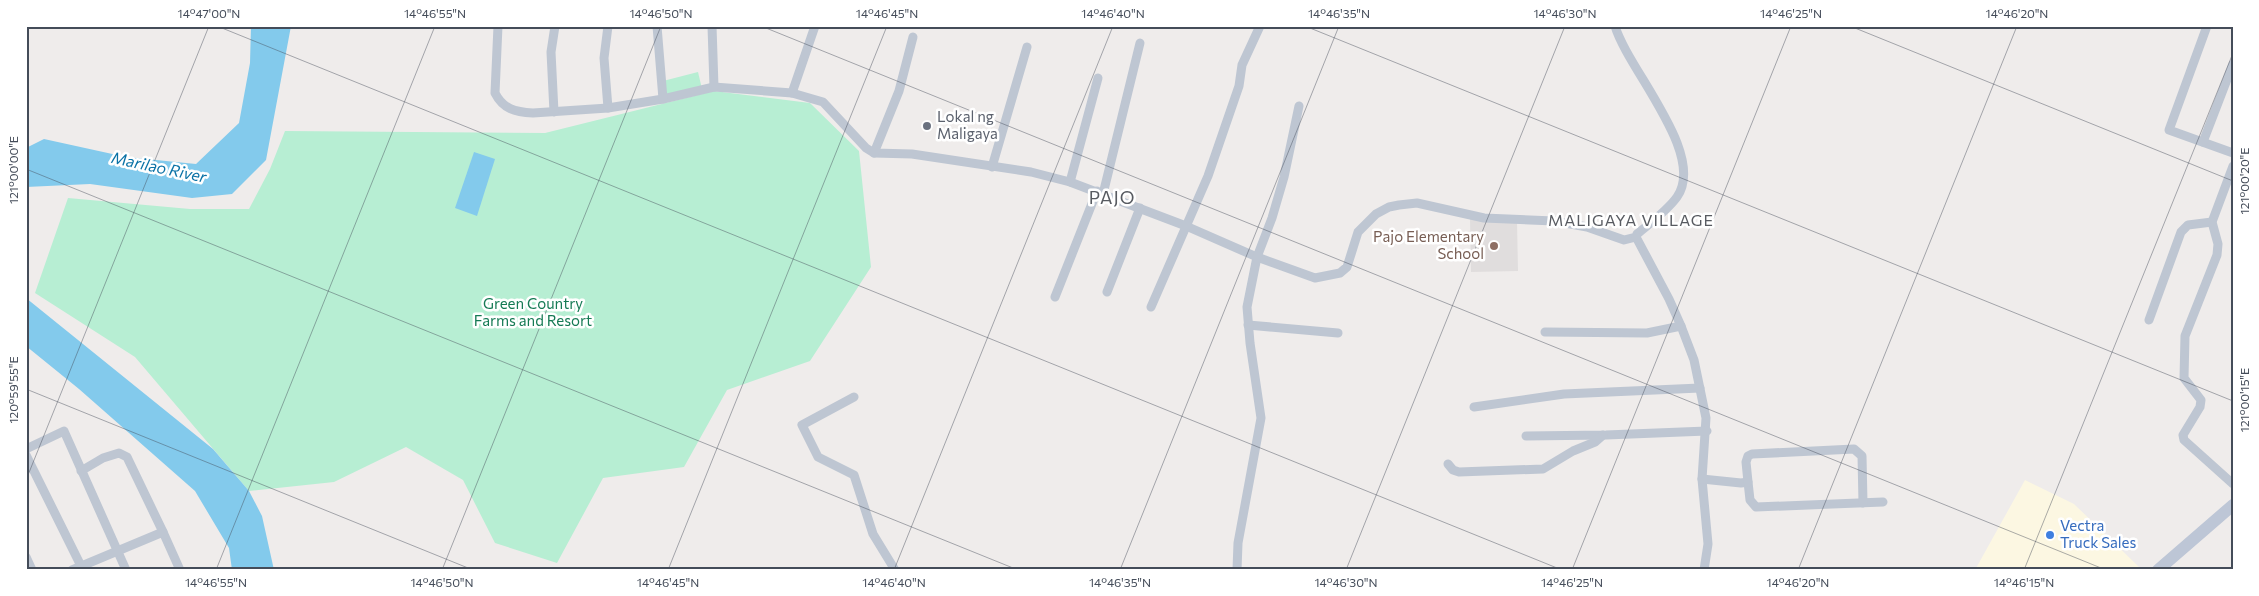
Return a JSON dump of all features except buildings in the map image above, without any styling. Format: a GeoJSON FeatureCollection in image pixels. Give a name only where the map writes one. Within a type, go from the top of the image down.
{"type":"FeatureCollection","features":[{"type":"Feature","properties":{"kind":"main road"},"geometry":{"type":"LineString","coordinates":[[2158,570],[2233,505]]}},
{"type":"Feature","properties":{"kind":"street"},"geometry":{"type":"LineString","coordinates":[[498,26],[495,93],[505,107],[522,112],[608,108],[663,99],[714,87],[792,93],[823,102],[866,148],[874,153],[912,154],[1031,172],[1070,182],[1100,192],[1315,278],[1340,273],[1347,268],[1358,232],[1376,214],[1389,207],[1417,203],[1484,218],[1531,219],[1579,225],[1624,240],[1636,237],[1676,197],[1683,182],[1683,160],[1668,123],[1632,61],[1615,26]]}},
{"type":"Feature","properties":{"kind":"street"},"geometry":{"type":"LineString","coordinates":[[554,112],[551,52],[555,26]]}},
{"type":"Feature","properties":{"kind":"street"},"geometry":{"type":"LineString","coordinates":[[608,26],[604,58],[608,108]]}},
{"type":"Feature","properties":{"kind":"street"},"geometry":{"type":"LineString","coordinates":[[657,26],[663,99]]}},
{"type":"Feature","properties":{"kind":"street"},"geometry":{"type":"LineString","coordinates":[[712,26],[714,87]]}},
{"type":"Feature","properties":{"kind":"street"},"geometry":{"type":"LineString","coordinates":[[792,93],[815,26]]}},
{"type":"Feature","properties":{"kind":"street"},"geometry":{"type":"LineString","coordinates":[[1151,307],[1225,129],[1239,86],[1242,65],[1260,26]]}},
{"type":"Feature","properties":{"kind":"street"},"geometry":{"type":"LineString","coordinates":[[2207,26],[2169,130],[2233,153]]}},
{"type":"Feature","properties":{"kind":"street"},"geometry":{"type":"LineString","coordinates":[[874,153],[899,91],[914,37]]}},
{"type":"Feature","properties":{"kind":"street"},"geometry":{"type":"LineString","coordinates":[[1055,297],[1100,192],[1140,42]]}},
{"type":"Feature","properties":{"kind":"street"},"geometry":{"type":"LineString","coordinates":[[992,167],[1027,47]]}},
{"type":"Feature","properties":{"kind":"street"},"geometry":{"type":"LineString","coordinates":[[2203,142],[2233,64]]}},
{"type":"Feature","properties":{"kind":"street"},"geometry":{"type":"LineString","coordinates":[[1070,182],[1098,78]]}},
{"type":"Feature","properties":{"kind":"street"},"geometry":{"type":"LineString","coordinates":[[1237,570],[1238,543],[1261,418],[1247,307],[1257,256],[1272,218],[1284,177],[1300,106]]}},
{"type":"Feature","properties":{"kind":"street"},"geometry":{"type":"LineString","coordinates":[[2233,166],[2212,222],[2218,244],[2217,255],[2185,336],[2184,378],[2201,400],[2200,408],[2183,435],[2184,440],[2233,484]]}},
{"type":"Feature","properties":{"kind":"street"},"geometry":{"type":"LineString","coordinates":[[1107,292],[1140,208]]}},
{"type":"Feature","properties":{"kind":"street"},"geometry":{"type":"LineString","coordinates":[[2149,320],[2182,232],[2188,225],[2212,222]]}},
{"type":"Feature","properties":{"kind":"street"},"geometry":{"type":"LineString","coordinates":[[1636,237],[1669,298],[1694,360],[1700,388],[1707,432],[1702,479],[1708,544],[1704,570]]}},
{"type":"Feature","properties":{"kind":"street"},"geometry":{"type":"LineString","coordinates":[[1248,325],[1338,333]]}},
{"type":"Feature","properties":{"kind":"street"},"geometry":{"type":"LineString","coordinates":[[1545,332],[1647,333],[1662,332],[1680,326]]}},
{"type":"Feature","properties":{"kind":"street"},"geometry":{"type":"LineString","coordinates":[[1474,407],[1564,394],[1700,388]]}},
{"type":"Feature","properties":{"kind":"street"},"geometry":{"type":"LineString","coordinates":[[854,397],[802,426],[818,457],[854,475],[874,534],[895,570]]}},
{"type":"Feature","properties":{"kind":"street"},"geometry":{"type":"LineString","coordinates":[[26,449],[64,431],[126,570]]}},
{"type":"Feature","properties":{"kind":"street"},"geometry":{"type":"LineString","coordinates":[[1526,436],[1707,432]]}},
{"type":"Feature","properties":{"kind":"street"},"geometry":{"type":"LineString","coordinates":[[1448,464],[1453,470],[1459,472],[1543,469],[1573,451],[1596,442],[1603,435]]}},
{"type":"Feature","properties":{"kind":"street"},"geometry":{"type":"LineString","coordinates":[[1863,503],[1862,456],[1854,449],[1752,454],[1748,456],[1746,462],[1750,500],[1756,507],[1863,503],[1883,502]]}},
{"type":"Feature","properties":{"kind":"street"},"geometry":{"type":"LineString","coordinates":[[81,471],[103,458],[119,453],[127,457],[180,570]]}},
{"type":"Feature","properties":{"kind":"street"},"geometry":{"type":"LineString","coordinates":[[26,455],[82,568]]}},
{"type":"Feature","properties":{"kind":"street"},"geometry":{"type":"LineString","coordinates":[[1702,479],[1748,482]]}},
{"type":"Feature","properties":{"kind":"street"},"geometry":{"type":"LineString","coordinates":[[72,570],[82,568],[163,532]]}},
{"type":"Feature","properties":{"kind":"street"},"geometry":{"type":"LineString","coordinates":[[26,557],[32,570]]}},
{"type":"Feature","properties":{"kind":"shaded area","name":"Pajo Elementary School"},"geometry":{"type":"Polygon","coordinates":[[[1470,218],[1517,222],[1518,271],[1471,272],[1470,218]]]}},
{"type":"Feature","properties":{"kind":"shaded area","name":"Vectra Truck Sales"},"geometry":{"type":"Polygon","coordinates":[[[2025,480],[2074,504],[2139,567],[2136,570],[1975,570],[2025,480]]]}},
{"type":"Feature","properties":{"kind":"green space"},"geometry":{"type":"Polygon","coordinates":[[[698,72],[702,89],[667,98],[663,81],[698,72]]]}},
{"type":"Feature","properties":{"kind":"green space","name":"Green Country Farms and Resort"},"geometry":{"type":"Polygon","coordinates":[[[714,91],[810,103],[859,151],[871,267],[810,361],[727,390],[684,467],[603,478],[557,563],[495,543],[463,480],[406,447],[334,482],[249,491],[135,357],[35,293],[68,198],[190,209],[249,209],[270,169],[285,131],[545,133],[714,91]]]}},
{"type":"Feature","properties":{"kind":"water","name":"Marilao River"},"geometry":{"type":"Polygon","coordinates":[[[251,26],[291,26],[266,160],[232,194],[192,198],[90,184],[26,187],[26,148],[44,139],[126,157],[196,164],[239,123],[250,63],[251,26]]]}},
{"type":"Feature","properties":{"kind":"water"},"geometry":{"type":"Polygon","coordinates":[[[474,152],[495,159],[477,216],[455,208],[474,152]]]}},
{"type":"Feature","properties":{"kind":"water"},"geometry":{"type":"Polygon","coordinates":[[[26,298],[213,449],[249,491],[262,516],[274,570],[232,570],[229,548],[195,491],[79,389],[26,346],[26,298]]]}},
{"type":"Feature","properties":{"kind":"place","name":"Lokal ng Maligaya"},"geometry":{"type":"Point","coordinates":[927,126]}},
{"type":"Feature","properties":{"kind":"place","name":"Pajo Elementary School"},"geometry":{"type":"Point","coordinates":[1494,246]}},
{"type":"Feature","properties":{"kind":"place","name":"Vectra Truck Sales"},"geometry":{"type":"Point","coordinates":[2050,535]}},
{"type":"Feature","properties":{"kind":"district","name":"PAJO"},"geometry":{"type":"Point","coordinates":[1112,198]}},
{"type":"Feature","properties":{"kind":"district","name":"MALIGAYA VILLAGE"},"geometry":{"type":"Point","coordinates":[1631,220]}}]}
